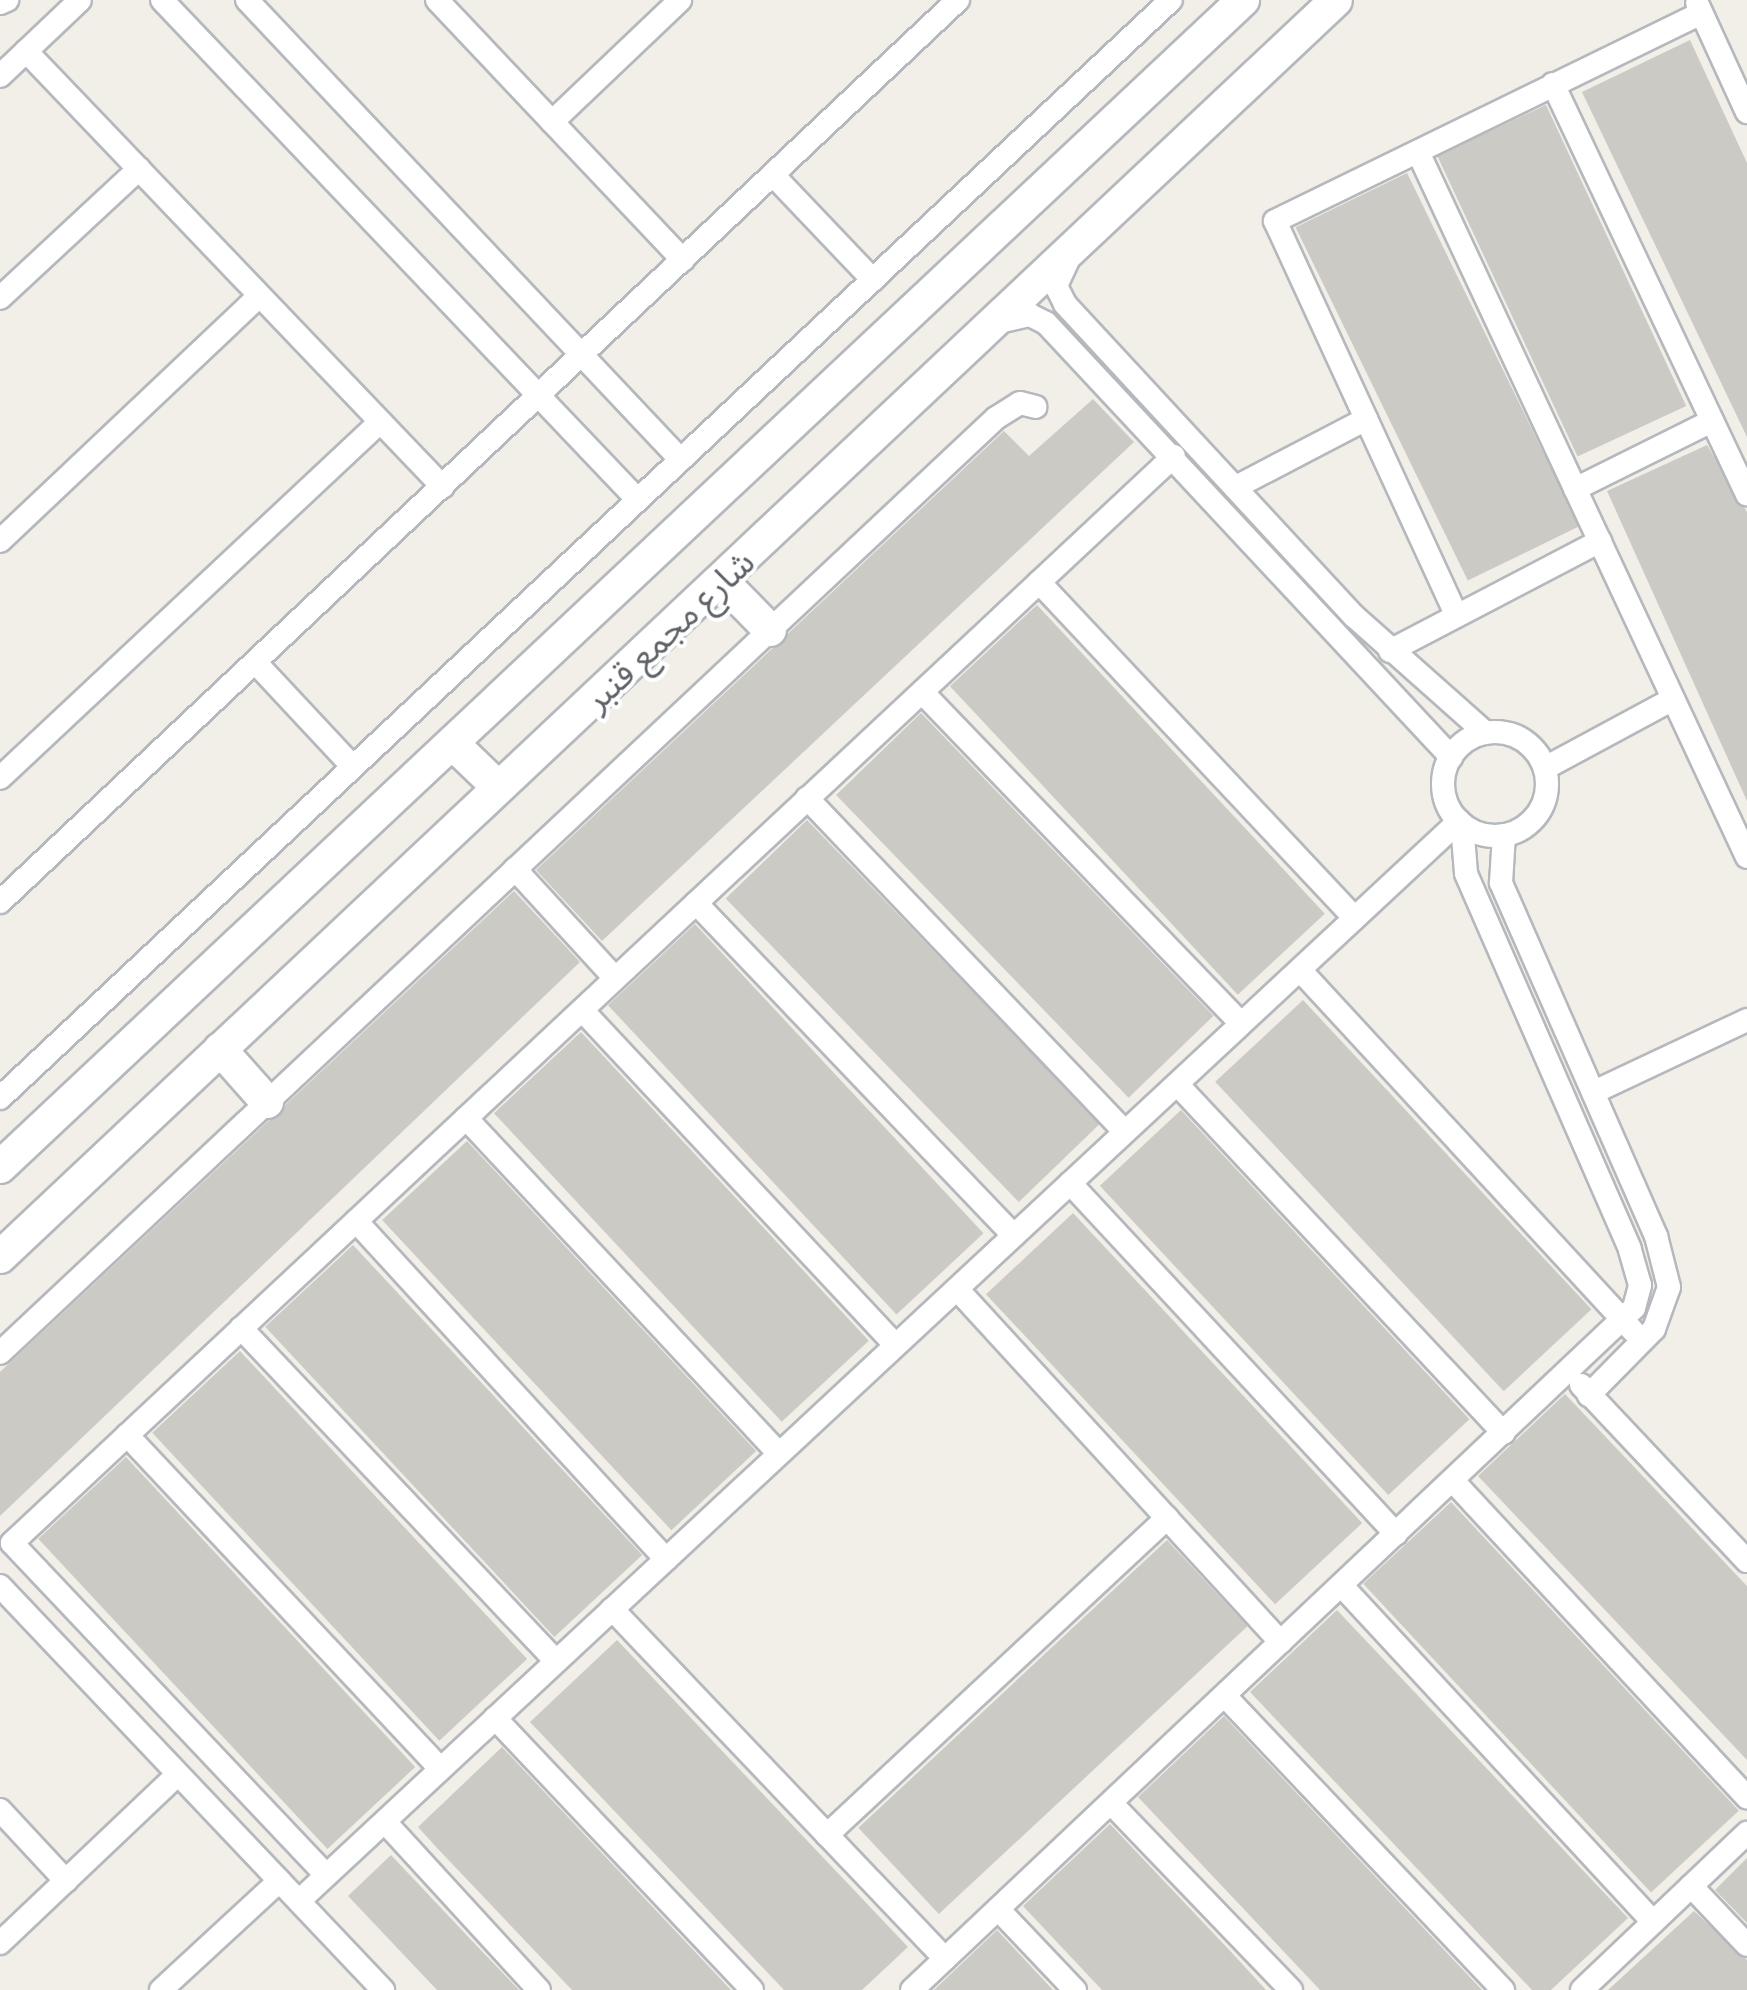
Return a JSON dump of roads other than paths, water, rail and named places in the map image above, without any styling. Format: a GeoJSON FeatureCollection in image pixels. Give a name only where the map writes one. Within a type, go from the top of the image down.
{"type":"FeatureCollection","features":[{"type":"Feature","properties":{"kind":"main road","name":"شارع مجمع قنبر"},"geometry":{"type":"LineString","coordinates":[[0,1167],[1244,0]]}},
{"type":"Feature","properties":{"kind":"main road","name":"شارع مجمع قنبر"},"geometry":{"type":"LineString","coordinates":[[0,1257],[1072,253],[1336,0]]}},
{"type":"Feature","properties":{"kind":"main road"},"geometry":{"type":"LineString","coordinates":[[721,580],[770,630]]}},
{"type":"Feature","properties":{"kind":"main road"},"geometry":{"type":"LineString","coordinates":[[452,744],[498,787]]}},
{"type":"Feature","properties":{"kind":"main road"},"geometry":{"type":"LineString","coordinates":[[220,1049],[267,1102]]}},
{"type":"Feature","properties":{"kind":"street"},"geometry":{"type":"LineString","coordinates":[[0,3],[7,0]]}},
{"type":"Feature","properties":{"kind":"street"},"geometry":{"type":"LineString","coordinates":[[0,76],[80,0]]}},
{"type":"Feature","properties":{"kind":"street"},"geometry":{"type":"LineString","coordinates":[[162,0],[638,500]]}},
{"type":"Feature","properties":{"kind":"street"},"geometry":{"type":"LineString","coordinates":[[247,0],[681,460]]}},
{"type":"Feature","properties":{"kind":"street"},"geometry":{"type":"LineString","coordinates":[[552,122],[680,0]]}},
{"type":"Feature","properties":{"kind":"street"},"geometry":{"type":"LineString","coordinates":[[0,902],[958,0]]}},
{"type":"Feature","properties":{"kind":"street"},"geometry":{"type":"LineString","coordinates":[[5,1085],[354,767],[1171,0]]}},
{"type":"Feature","properties":{"kind":"street"},"geometry":{"type":"LineString","coordinates":[[439,1],[683,260]]}},
{"type":"Feature","properties":{"kind":"street"},"geometry":{"type":"LineString","coordinates":[[1454,610],[1275,221],[1553,84],[1698,7],[1747,112]]}},
{"type":"Feature","properties":{"kind":"street"},"geometry":{"type":"LineString","coordinates":[[26,51],[442,487]]}},
{"type":"Feature","properties":{"kind":"street"},"geometry":{"type":"LineString","coordinates":[[1553,84],[1747,495]]}},
{"type":"Feature","properties":{"kind":"street"},"geometry":{"type":"LineString","coordinates":[[1418,152],[1747,858]]}},
{"type":"Feature","properties":{"kind":"street"},"geometry":{"type":"LineString","coordinates":[[0,298],[138,169]]}},
{"type":"Feature","properties":{"kind":"street"},"geometry":{"type":"LineString","coordinates":[[773,175],[873,280]]}},
{"type":"Feature","properties":{"kind":"street"},"geometry":{"type":"LineString","coordinates":[[1072,253],[1056,286],[1065,304],[1236,487],[1285,558],[1451,757]]}},
{"type":"Feature","properties":{"kind":"street"},"geometry":{"type":"LineString","coordinates":[[0,540],[260,296]]}},
{"type":"Feature","properties":{"kind":"street"},"geometry":{"type":"LineString","coordinates":[[996,323],[1030,315],[1046,322],[1174,456],[1390,651],[1486,732],[1528,744],[1545,768],[1540,811],[1504,835],[1460,823]]}},
{"type":"Feature","properties":{"kind":"street"},"geometry":{"type":"LineString","coordinates":[[0,1353],[996,418],[1020,403],[1036,407]]}},
{"type":"Feature","properties":{"kind":"street"},"geometry":{"type":"LineString","coordinates":[[1236,487],[1366,419]]}},
{"type":"Feature","properties":{"kind":"street"},"geometry":{"type":"LineString","coordinates":[[1575,489],[1712,420]]}},
{"type":"Feature","properties":{"kind":"street"},"geometry":{"type":"LineString","coordinates":[[0,778],[380,422]]}},
{"type":"Feature","properties":{"kind":"street"},"geometry":{"type":"LineString","coordinates":[[326,1875],[12,1543],[1174,456]]}},
{"type":"Feature","properties":{"kind":"street"},"geometry":{"type":"LineString","coordinates":[[1390,651],[1454,610],[1600,541]]}},
{"type":"Feature","properties":{"kind":"street"},"geometry":{"type":"LineString","coordinates":[[1039,582],[1355,918]]}},
{"type":"Feature","properties":{"kind":"street"},"geometry":{"type":"LineString","coordinates":[[256,664],[354,767]]}},
{"type":"Feature","properties":{"kind":"street"},"geometry":{"type":"LineString","coordinates":[[922,692],[1241,1024]]}},
{"type":"Feature","properties":{"kind":"street"},"geometry":{"type":"LineString","coordinates":[[1545,768],[1673,699]]}},
{"type":"Feature","properties":{"kind":"street"},"geometry":{"type":"LineString","coordinates":[[912,1990],[1624,1320],[1640,1285],[1630,1249],[1466,873],[1460,823],[1443,784],[1451,757],[1486,732]]}},
{"type":"Feature","properties":{"kind":"street"},"geometry":{"type":"LineString","coordinates":[[807,798],[1125,1132]]}},
{"type":"Feature","properties":{"kind":"street"},"geometry":{"type":"LineString","coordinates":[[299,1901],[1460,823]]}},
{"type":"Feature","properties":{"kind":"street"},"geometry":{"type":"LineString","coordinates":[[1504,835],[1501,884],[1656,1236],[1668,1302],[1643,1341],[1589,1394]]}},
{"type":"Feature","properties":{"kind":"street"},"geometry":{"type":"LineString","coordinates":[[515,869],[615,978]]}},
{"type":"Feature","properties":{"kind":"street"},"geometry":{"type":"LineString","coordinates":[[696,903],[1014,1236]]}},
{"type":"Feature","properties":{"kind":"street"},"geometry":{"type":"LineString","coordinates":[[1300,970],[1643,1341]]}},
{"type":"Feature","properties":{"kind":"street"},"geometry":{"type":"LineString","coordinates":[[582,1010],[896,1346]]}},
{"type":"Feature","properties":{"kind":"street"},"geometry":{"type":"LineString","coordinates":[[1594,1092],[1747,1020]]}},
{"type":"Feature","properties":{"kind":"street"},"geometry":{"type":"LineString","coordinates":[[1177,1084],[1504,1433]]}},
{"type":"Feature","properties":{"kind":"street"},"geometry":{"type":"LineString","coordinates":[[466,1118],[779,1454]]}},
{"type":"Feature","properties":{"kind":"street"},"geometry":{"type":"LineString","coordinates":[[1070,1183],[1396,1534]]}},
{"type":"Feature","properties":{"kind":"street"},"geometry":{"type":"LineString","coordinates":[[356,1221],[666,1559]]}},
{"type":"Feature","properties":{"kind":"street"},"geometry":{"type":"LineString","coordinates":[[1630,1249],[1656,1236]]}},
{"type":"Feature","properties":{"kind":"street"},"geometry":{"type":"LineString","coordinates":[[956,1289],[1281,1642]]}},
{"type":"Feature","properties":{"kind":"street"},"geometry":{"type":"LineString","coordinates":[[242,1328],[556,1662]]}},
{"type":"Feature","properties":{"kind":"street"},"geometry":{"type":"LineString","coordinates":[[1568,1372],[1747,1561]]}},
{"type":"Feature","properties":{"kind":"street"},"geometry":{"type":"LineString","coordinates":[[127,1435],[441,1769]]}},
{"type":"Feature","properties":{"kind":"street"},"geometry":{"type":"LineString","coordinates":[[1453,1481],[1747,1797]]}},
{"type":"Feature","properties":{"kind":"street"},"geometry":{"type":"LineString","coordinates":[[828,1835],[1166,1518]]}},
{"type":"Feature","properties":{"kind":"street"},"geometry":{"type":"LineString","coordinates":[[0,1586],[383,1990]]}},
{"type":"Feature","properties":{"kind":"street"},"geometry":{"type":"LineString","coordinates":[[1342,1586],[1653,1922]]}},
{"type":"Feature","properties":{"kind":"street"},"geometry":{"type":"LineString","coordinates":[[612,1609],[946,1959]]}},
{"type":"Feature","properties":{"kind":"street"},"geometry":{"type":"LineString","coordinates":[[1225,1696],[1503,1990]]}},
{"type":"Feature","properties":{"kind":"street"},"geometry":{"type":"LineString","coordinates":[[495,1718],[752,1990]]}},
{"type":"Feature","properties":{"kind":"street"},"geometry":{"type":"LineString","coordinates":[[0,1944],[178,1774]]}},
{"type":"Feature","properties":{"kind":"street"},"geometry":{"type":"LineString","coordinates":[[1112,1804],[1291,1990]]}},
{"type":"Feature","properties":{"kind":"street"},"geometry":{"type":"LineString","coordinates":[[0,1810],[66,1880]]}},
{"type":"Feature","properties":{"kind":"street"},"geometry":{"type":"LineString","coordinates":[[384,1822],[540,1990]]}},
{"type":"Feature","properties":{"kind":"street"},"geometry":{"type":"LineString","coordinates":[[1582,1990],[1747,1833]]}},
{"type":"Feature","properties":{"kind":"street"},"geometry":{"type":"LineString","coordinates":[[161,1990],[280,1881]]}},
{"type":"Feature","properties":{"kind":"street"},"geometry":{"type":"LineString","coordinates":[[1691,1886],[1747,1945]]}},
{"type":"Feature","properties":{"kind":"street"},"geometry":{"type":"LineString","coordinates":[[998,1909],[1075,1990]]}}]}
